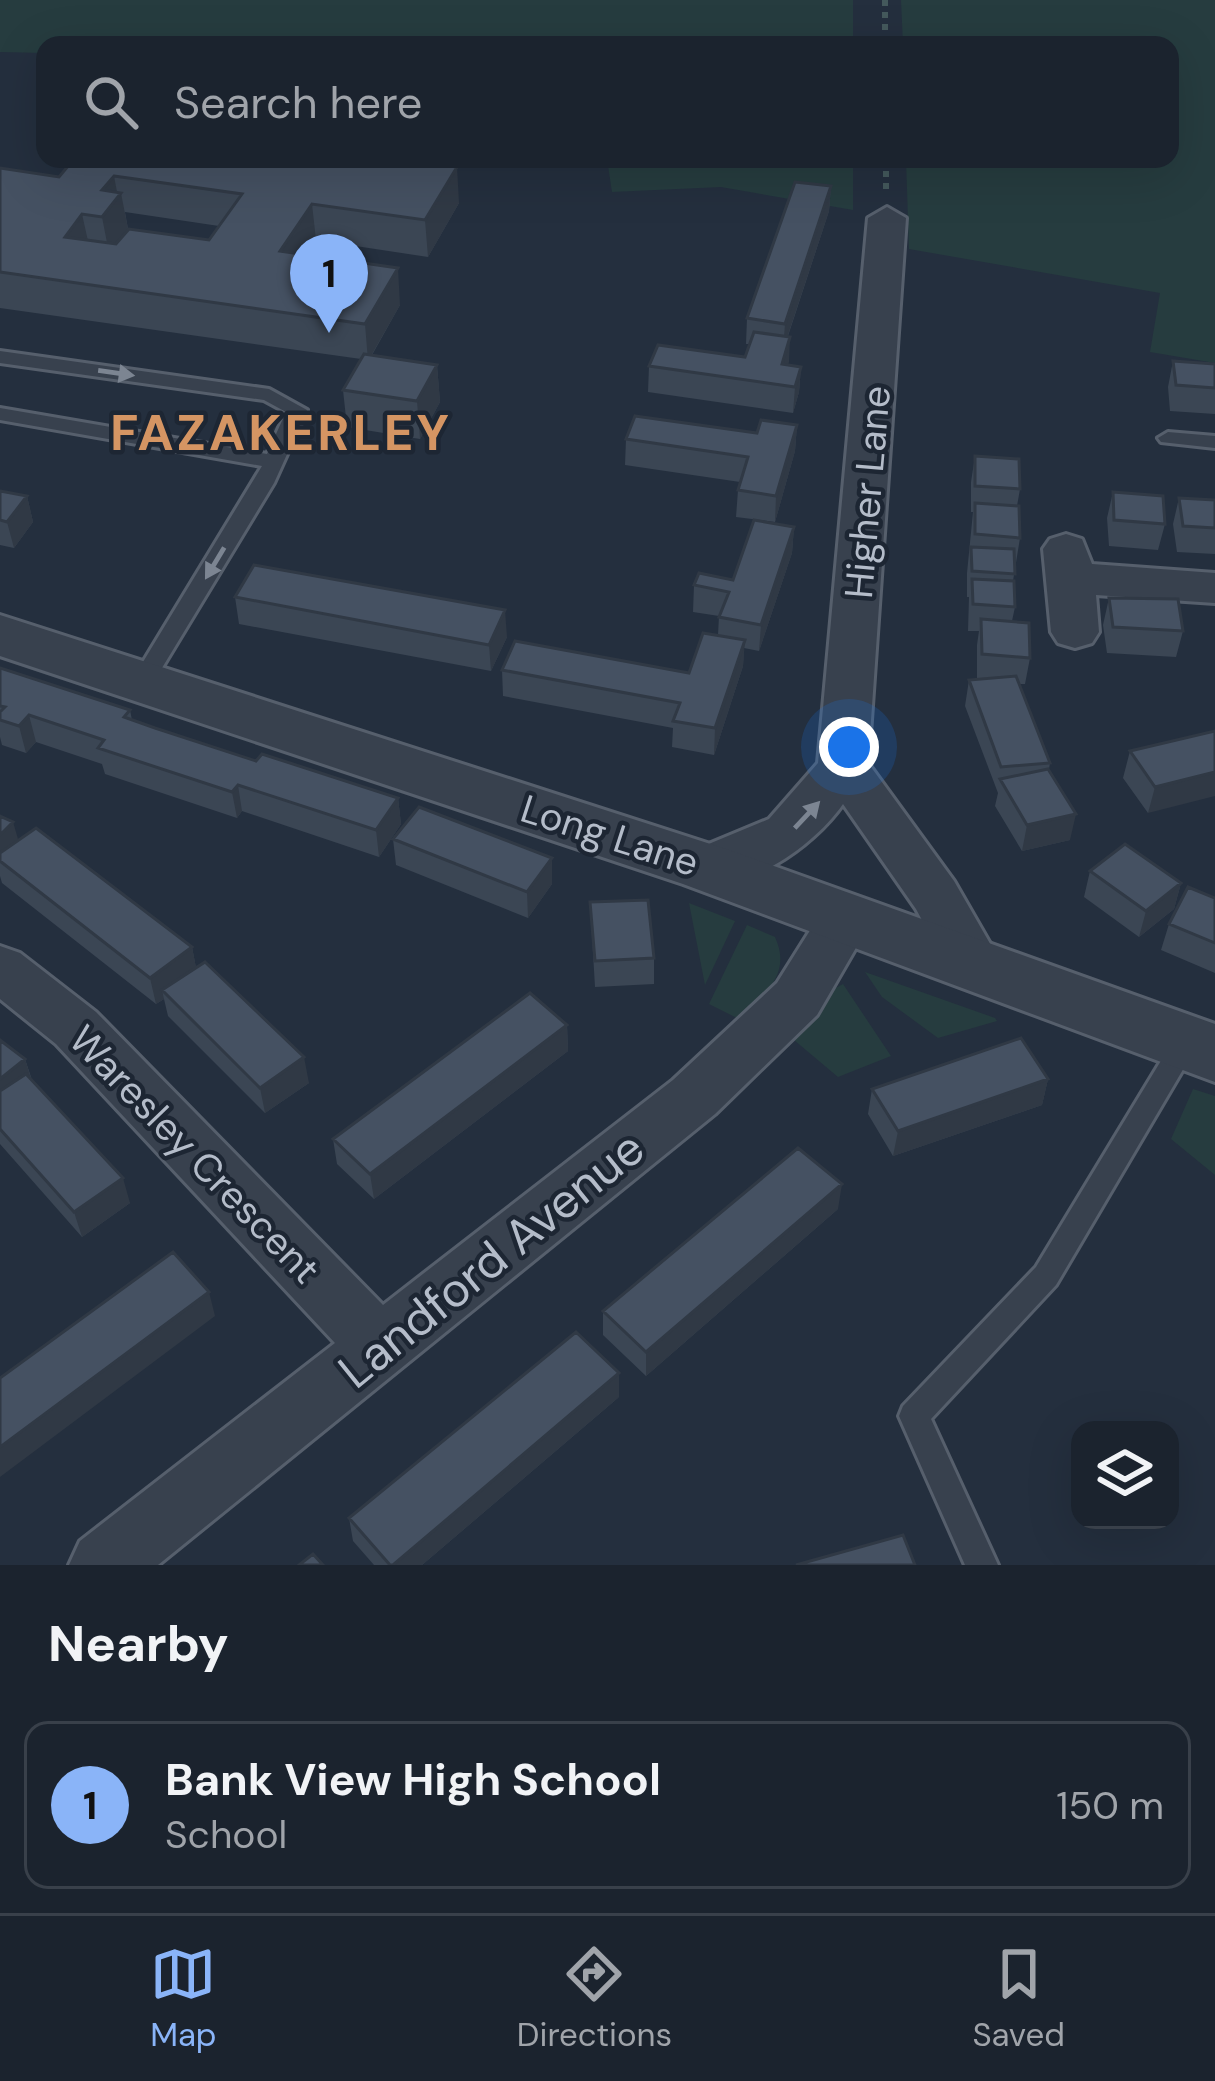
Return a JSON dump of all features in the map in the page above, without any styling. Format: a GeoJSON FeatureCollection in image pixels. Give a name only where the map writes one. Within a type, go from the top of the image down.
{"type":"FeatureCollection","features":[{"type":"Feature","properties":{"kind":"street","name":"Higher Lane"},"geometry":{"type":"LineString","coordinates":[[706,867],[775,846],[814,810],[843,765],[886,218]]}},
{"type":"Feature","properties":{"kind":"street"},"geometry":{"type":"LineString","coordinates":[[1075,632],[1068,564],[1215,588]]}},
{"type":"Feature","properties":{"kind":"street","name":"Long Lane"},"geometry":{"type":"LineString","coordinates":[[0,635],[140,685],[706,867],[1200,1048]]}},
{"type":"Feature","properties":{"kind":"street"},"geometry":{"type":"LineString","coordinates":[[843,765],[935,895],[976,968]]}},
{"type":"Feature","properties":{"kind":"street","name":"Landford Avenue"},"geometry":{"type":"LineString","coordinates":[[104,1565],[694,1097],[797,999],[845,920]]}},
{"type":"Feature","properties":{"kind":"street","name":"Waresley Crescent"},"geometry":{"type":"LineString","coordinates":[[0,968],[76,1028],[382,1348]]}},
{"type":"Feature","properties":{"kind":"lane"},"geometry":{"type":"LineString","coordinates":[[0,357],[269,395],[297,410],[264,483],[140,685]]}},
{"type":"Feature","properties":{"kind":"lane"},"geometry":{"type":"LineString","coordinates":[[0,415],[271,461]]}},
{"type":"Feature","properties":{"kind":"lane"},"geometry":{"type":"LineString","coordinates":[[1168,438],[1215,442]]}},
{"type":"Feature","properties":{"kind":"lane"},"geometry":{"type":"LineString","coordinates":[[982,1565],[914,1416],[1046,1276],[1200,1048]]}},
{"type":"Feature","properties":{"kind":"path"},"geometry":{"type":"LineString","coordinates":[[885,0],[885,36]]}},
{"type":"Feature","properties":{"kind":"green space"},"geometry":{"type":"Polygon","coordinates":[[[0,0],[853,0],[853,36],[36,36],[36,53],[0,52],[0,0]]]}},
{"type":"Feature","properties":{"kind":"green space"},"geometry":{"type":"Polygon","coordinates":[[[901,0],[1215,0],[1215,363],[1150,352],[1160,293],[909,249],[906,168],[1179,168],[1179,36],[903,36],[901,0]]]}},
{"type":"Feature","properties":{"kind":"green space"},"geometry":{"type":"Polygon","coordinates":[[[608,168],[853,168],[853,210],[721,187],[612,192],[608,168]]]}},
{"type":"Feature","properties":{"kind":"green space"},"geometry":{"type":"Polygon","coordinates":[[[689,903],[735,921],[705,985],[689,903]]]}},
{"type":"Feature","properties":{"kind":"green space"},"geometry":{"type":"Polygon","coordinates":[[[747,925],[775,937],[780,962],[767,992],[741,1020],[709,1004],[747,925]]]}},
{"type":"Feature","properties":{"kind":"green space"},"geometry":{"type":"Polygon","coordinates":[[[865,972],[997,1021],[938,1038],[882,997],[865,972]]]}},
{"type":"Feature","properties":{"kind":"green space"},"geometry":{"type":"Polygon","coordinates":[[[843,984],[891,1056],[838,1077],[794,1040],[832,990],[843,984]]]}},
{"type":"Feature","properties":{"kind":"green space"},"geometry":{"type":"Polygon","coordinates":[[[1193,1089],[1215,1096],[1215,1175],[1171,1139],[1193,1089]]]}},
{"type":"Feature","properties":{"kind":"building"},"geometry":{"type":"Polygon","coordinates":[[[0,168],[59,177],[66,168],[456,168],[425,220],[312,204],[280,251],[398,268],[365,324],[0,272],[0,168]],[[114,176],[102,190],[121,193],[102,217],[82,214],[65,237],[116,244],[129,229],[209,240],[242,194],[114,176]]]}},
{"type":"Feature","properties":{"kind":"building"},"geometry":{"type":"Polygon","coordinates":[[[795,182],[831,186],[785,324],[747,318],[795,182]]]}},
{"type":"Feature","properties":{"kind":"building"},"geometry":{"type":"Polygon","coordinates":[[[754,332],[790,337],[782,364],[801,367],[795,387],[649,366],[658,345],[745,357],[754,332]]]}},
{"type":"Feature","properties":{"kind":"building"},"geometry":{"type":"Polygon","coordinates":[[[364,354],[437,365],[417,401],[343,390],[364,354]]]}},
{"type":"Feature","properties":{"kind":"building"},"geometry":{"type":"Polygon","coordinates":[[[1173,361],[1215,364],[1215,388],[1176,385],[1173,361]]]}},
{"type":"Feature","properties":{"kind":"building"},"geometry":{"type":"Polygon","coordinates":[[[635,416],[757,433],[761,420],[797,425],[776,496],[738,490],[748,457],[626,439],[635,416]]]}},
{"type":"Feature","properties":{"kind":"building"},"geometry":{"type":"Polygon","coordinates":[[[975,456],[1019,459],[1020,489],[975,486],[975,456]]]}},
{"type":"Feature","properties":{"kind":"building"},"geometry":{"type":"Polygon","coordinates":[[[0,491],[27,496],[7,522],[0,520],[0,491]]]}},
{"type":"Feature","properties":{"kind":"building"},"geometry":{"type":"Polygon","coordinates":[[[1113,492],[1163,496],[1165,524],[1114,520],[1113,492]]]}},
{"type":"Feature","properties":{"kind":"building"},"geometry":{"type":"Polygon","coordinates":[[[1179,498],[1215,500],[1215,528],[1183,526],[1179,498]]]}},
{"type":"Feature","properties":{"kind":"building"},"geometry":{"type":"Polygon","coordinates":[[[975,503],[1019,506],[1020,538],[975,534],[975,503]]]}},
{"type":"Feature","properties":{"kind":"building"},"geometry":{"type":"Polygon","coordinates":[[[754,520],[794,527],[761,625],[719,617],[729,592],[694,585],[699,573],[733,580],[754,520]]]}},
{"type":"Feature","properties":{"kind":"building"},"geometry":{"type":"Polygon","coordinates":[[[971,547],[1014,549],[1015,574],[972,571],[971,547]]]}},
{"type":"Feature","properties":{"kind":"building"},"geometry":{"type":"Polygon","coordinates":[[[254,565],[505,610],[489,645],[235,597],[254,565]]]}},
{"type":"Feature","properties":{"kind":"building"},"geometry":{"type":"Polygon","coordinates":[[[972,579],[1014,581],[1015,607],[973,604],[972,579]]]}},
{"type":"Feature","properties":{"kind":"building"},"geometry":{"type":"Polygon","coordinates":[[[1109,598],[1178,599],[1183,631],[1113,627],[1109,598]]]}},
{"type":"Feature","properties":{"kind":"building"},"geometry":{"type":"Polygon","coordinates":[[[981,619],[1029,623],[1030,658],[982,654],[981,619]]]}},
{"type":"Feature","properties":{"kind":"building"},"geometry":{"type":"Polygon","coordinates":[[[703,633],[745,640],[715,728],[673,721],[680,703],[502,670],[515,641],[689,673],[703,633]]]}},
{"type":"Feature","properties":{"kind":"building"},"geometry":{"type":"Polygon","coordinates":[[[0,668],[130,710],[124,717],[256,761],[262,754],[398,798],[376,830],[238,785],[232,792],[98,748],[104,740],[29,715],[19,726],[0,720],[5,707],[0,706],[0,668]]]}},
{"type":"Feature","properties":{"kind":"building"},"geometry":{"type":"Polygon","coordinates":[[[1016,676],[1050,763],[1001,767],[969,680],[1016,676]]]}},
{"type":"Feature","properties":{"kind":"building"},"geometry":{"type":"Polygon","coordinates":[[[1215,731],[1215,772],[1155,787],[1130,751],[1215,731]]]}},
{"type":"Feature","properties":{"kind":"building"},"geometry":{"type":"Polygon","coordinates":[[[1048,769],[1076,814],[1027,825],[1000,779],[1048,769]]]}},
{"type":"Feature","properties":{"kind":"building"},"geometry":{"type":"Polygon","coordinates":[[[419,807],[552,858],[527,892],[393,839],[419,807]]]}},
{"type":"Feature","properties":{"kind":"building"},"geometry":{"type":"Polygon","coordinates":[[[0,816],[13,822],[0,835],[0,816]]]}},
{"type":"Feature","properties":{"kind":"building"},"geometry":{"type":"Polygon","coordinates":[[[36,828],[192,947],[150,978],[0,861],[0,853],[36,828]]]}},
{"type":"Feature","properties":{"kind":"building"},"geometry":{"type":"Polygon","coordinates":[[[1125,844],[1181,883],[1146,911],[1090,871],[1125,844]]]}},
{"type":"Feature","properties":{"kind":"building"},"geometry":{"type":"Polygon","coordinates":[[[1188,887],[1215,898],[1215,943],[1169,924],[1188,887]]]}},
{"type":"Feature","properties":{"kind":"building"},"geometry":{"type":"Polygon","coordinates":[[[648,900],[654,958],[595,961],[590,902],[648,900]]]}},
{"type":"Feature","properties":{"kind":"building"},"geometry":{"type":"Polygon","coordinates":[[[205,962],[304,1057],[260,1088],[162,990],[205,962]]]}},
{"type":"Feature","properties":{"kind":"building"},"geometry":{"type":"Polygon","coordinates":[[[530,993],[567,1025],[370,1174],[333,1139],[530,993]]]}},
{"type":"Feature","properties":{"kind":"building"},"geometry":{"type":"Polygon","coordinates":[[[1021,1038],[1048,1079],[898,1131],[872,1089],[1021,1038]]]}},
{"type":"Feature","properties":{"kind":"building"},"geometry":{"type":"Polygon","coordinates":[[[0,1040],[25,1059],[0,1079],[0,1040]]]}},
{"type":"Feature","properties":{"kind":"building"},"geometry":{"type":"Polygon","coordinates":[[[26,1074],[123,1178],[74,1212],[0,1129],[0,1091],[26,1074]]]}},
{"type":"Feature","properties":{"kind":"building"},"geometry":{"type":"Polygon","coordinates":[[[798,1148],[842,1184],[646,1352],[603,1311],[798,1148]]]}},
{"type":"Feature","properties":{"kind":"building"},"geometry":{"type":"Polygon","coordinates":[[[173,1252],[209,1292],[0,1447],[0,1378],[173,1252]]]}},
{"type":"Feature","properties":{"kind":"building"},"geometry":{"type":"Polygon","coordinates":[[[576,1332],[619,1373],[390,1565],[349,1518],[576,1332]]]}},
{"type":"Feature","properties":{"kind":"building"},"geometry":{"type":"Polygon","coordinates":[[[903,1535],[915,1565],[796,1565],[903,1535]]]}},
{"type":"Feature","properties":{"kind":"building"},"geometry":{"type":"Polygon","coordinates":[[[313,1554],[323,1565],[299,1565],[313,1554]]]}},
{"type":"Feature","properties":{"kind":"place","name":"Bank View High School"},"geometry":{"type":"Point","coordinates":[329,333]}},
{"type":"Feature","properties":{"kind":"district","name":"FAZAKERLEY"},"geometry":{"type":"Point","coordinates":[281,432]}}]}
